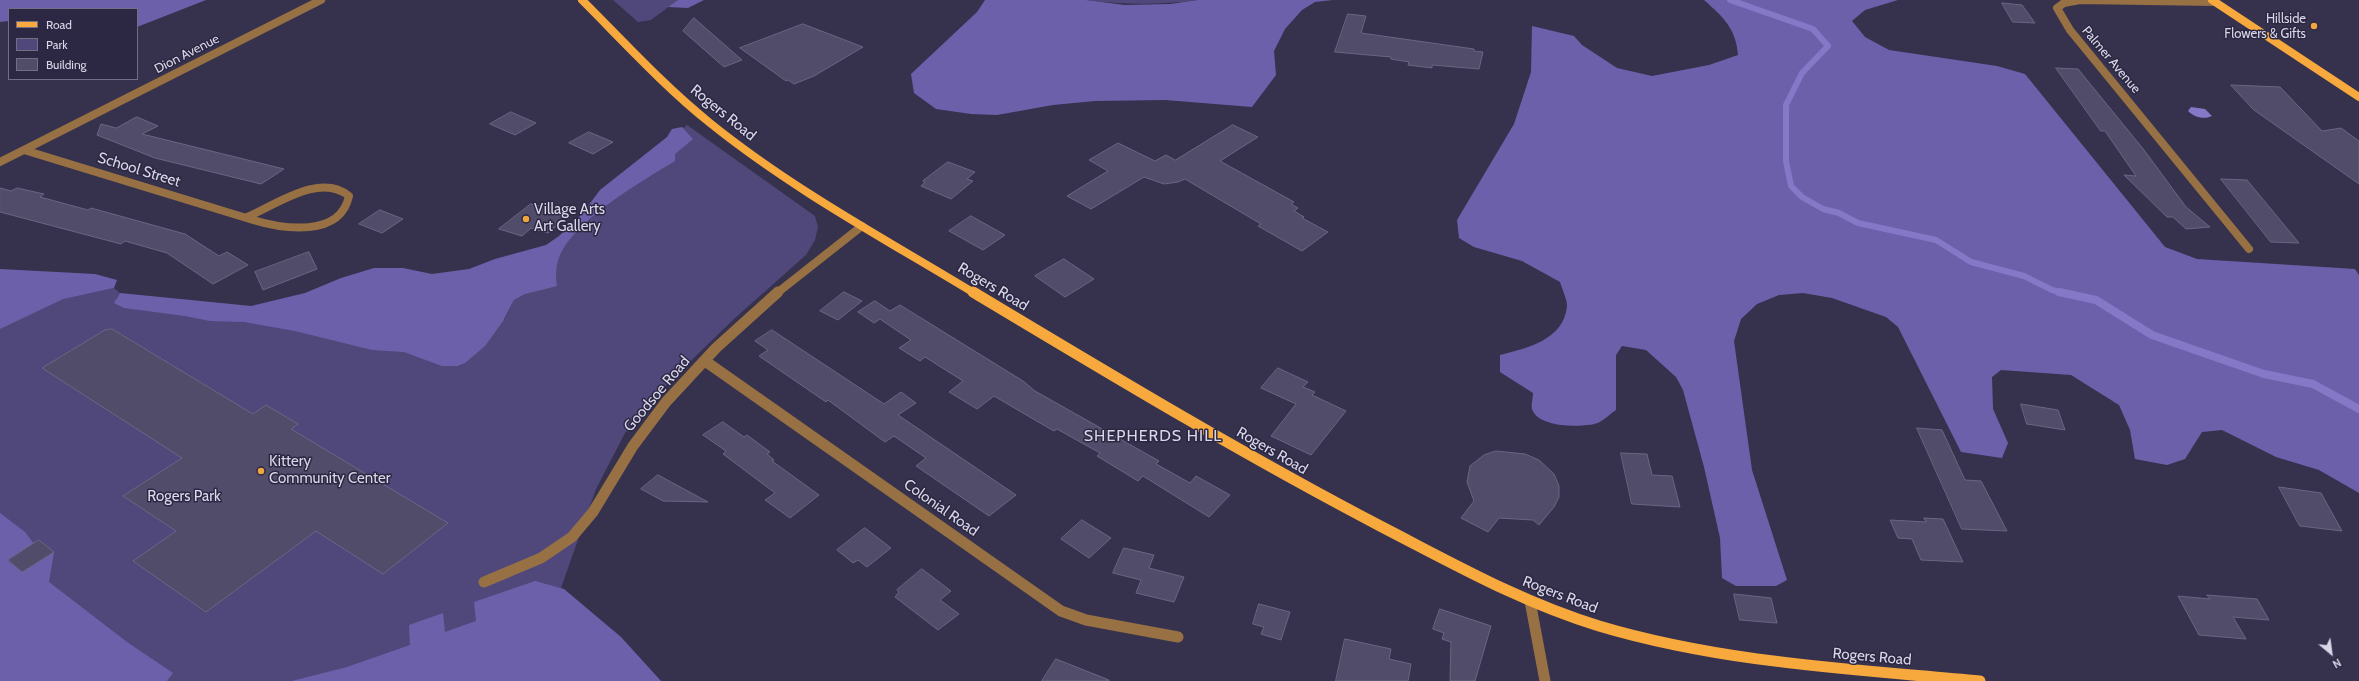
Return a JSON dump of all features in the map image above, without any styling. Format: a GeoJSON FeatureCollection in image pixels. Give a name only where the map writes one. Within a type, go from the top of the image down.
{"type":"FeatureCollection","features":[{"type":"Feature","properties":{"kind":"main road","name":"Rogers Road"},"geometry":{"type":"LineString","coordinates":[[582,0],[662,80],[710,123],[790,182],[1300,484],[1475,576],[1530,601],[1627,634],[1721,655],[1780,663],[1980,681]]}},
{"type":"Feature","properties":{"kind":"main road"},"geometry":{"type":"LineString","coordinates":[[2213,1],[2359,97]]}},
{"type":"Feature","properties":{"kind":"street","name":"Dion Avenue"},"geometry":{"type":"LineString","coordinates":[[0,162],[321,0]]}},
{"type":"Feature","properties":{"kind":"street","name":"Palmer Avenue"},"geometry":{"type":"LineString","coordinates":[[2213,1],[2080,0],[2064,3],[2057,8],[2070,30],[2249,249]]}},
{"type":"Feature","properties":{"kind":"street","name":"School Street"},"geometry":{"type":"LineString","coordinates":[[24,150],[247,217],[286,228],[305,228],[334,217],[344,209],[349,196],[346,192],[334,188],[305,191],[247,217]]}},
{"type":"Feature","properties":{"kind":"street","name":"Goodsoe Road"},"geometry":{"type":"LineString","coordinates":[[484,582],[527,565],[554,550],[572,536],[603,495],[645,428],[705,361],[748,318],[833,247],[862,226]]}},
{"type":"Feature","properties":{"kind":"street","name":"Colonial Road"},"geometry":{"type":"LineString","coordinates":[[705,361],[1061,611],[1086,620],[1178,637]]}},
{"type":"Feature","properties":{"kind":"street"},"geometry":{"type":"LineString","coordinates":[[1530,601],[1545,681]]}},
{"type":"Feature","properties":{"kind":"green space"},"geometry":{"type":"Polygon","coordinates":[[[613,0],[678,0],[651,20],[638,22],[613,0]]]}},
{"type":"Feature","properties":{"kind":"green space"},"geometry":{"type":"Polygon","coordinates":[[[1086,0],[1198,0],[1142,4],[1086,0]]]}},
{"type":"Feature","properties":{"kind":"green space","name":"Rogers Park"},"geometry":{"type":"Polygon","coordinates":[[[687,125],[815,216],[818,227],[815,240],[806,255],[735,318],[670,381],[625,433],[596,489],[528,681],[0,681],[0,280],[86,294],[114,288],[120,293],[116,299],[504,320],[514,300],[523,295],[591,206],[687,125]]]}},
{"type":"Feature","properties":{"kind":"shaded area"},"geometry":{"type":"Polygon","coordinates":[[[0,0],[206,0],[138,27],[138,8],[8,8],[8,21],[0,22],[0,0]]]}},
{"type":"Feature","properties":{"kind":"shaded area"},"geometry":{"type":"Polygon","coordinates":[[[678,0],[704,0],[688,8],[668,7],[678,0]]]}},
{"type":"Feature","properties":{"kind":"shaded area"},"geometry":{"type":"Polygon","coordinates":[[[985,0],[1086,0],[1125,5],[1170,4],[1198,0],[1333,0],[1315,2],[1302,10],[1285,29],[1274,51],[1276,75],[1252,107],[1165,100],[1095,101],[1053,105],[997,115],[971,114],[936,109],[914,93],[911,74],[977,12],[985,0]]]}},
{"type":"Feature","properties":{"kind":"shaded area"},"geometry":{"type":"Polygon","coordinates":[[[1704,0],[1898,0],[1865,10],[1852,21],[1865,37],[1889,50],[1997,66],[2025,74],[2165,247],[2197,259],[2355,269],[2359,275],[2359,493],[2319,470],[2276,457],[2222,430],[2202,432],[2185,459],[2167,465],[2135,459],[2130,430],[2119,405],[2071,375],[2001,370],[1992,377],[1993,409],[2008,443],[2002,458],[1961,452],[1898,327],[1886,317],[1832,298],[1803,293],[1779,295],[1757,304],[1741,319],[1734,341],[1752,470],[1787,580],[1776,586],[1736,586],[1722,578],[1720,538],[1704,467],[1683,390],[1676,377],[1646,350],[1622,346],[1616,355],[1616,410],[1598,423],[1582,426],[1551,423],[1536,415],[1532,409],[1533,393],[1500,372],[1500,355],[1542,341],[1552,335],[1559,327],[1564,318],[1567,306],[1560,282],[1522,261],[1474,247],[1459,238],[1457,220],[1514,124],[1531,72],[1532,26],[1574,36],[1582,45],[1617,68],[1652,76],[1709,65],[1738,55],[1735,37],[1731,30],[1723,18],[1704,0]]]}},
{"type":"Feature","properties":{"kind":"shaded area"},"geometry":{"type":"Polygon","coordinates":[[[2191,107],[2205,109],[2212,116],[2202,118],[2193,115],[2188,111],[2191,107]]]}},
{"type":"Feature","properties":{"kind":"shaded area"},"geometry":{"type":"Polygon","coordinates":[[[682,127],[693,139],[675,154],[675,161],[629,189],[583,225],[571,238],[558,259],[556,268],[557,286],[525,294],[514,300],[503,321],[485,346],[465,363],[457,366],[442,366],[404,352],[372,350],[295,331],[244,322],[210,321],[185,316],[124,308],[114,303],[120,293],[251,306],[305,293],[341,278],[374,268],[403,268],[432,274],[469,269],[495,259],[546,245],[559,236],[582,214],[600,190],[667,137],[672,129],[682,127]]]}},
{"type":"Feature","properties":{"kind":"shaded area"},"geometry":{"type":"Polygon","coordinates":[[[0,269],[95,274],[117,280],[114,288],[63,299],[0,329],[0,269]]]}},
{"type":"Feature","properties":{"kind":"shaded area"},"geometry":{"type":"Polygon","coordinates":[[[0,513],[25,532],[34,544],[8,561],[22,572],[54,552],[49,582],[127,642],[173,673],[167,681],[0,681],[0,513]]]}},
{"type":"Feature","properties":{"kind":"shaded area"},"geometry":{"type":"Polygon","coordinates":[[[535,581],[564,589],[621,637],[661,681],[292,681],[347,667],[410,645],[409,625],[443,613],[445,632],[476,621],[474,602],[535,581]]]}},
{"type":"Feature","properties":{"kind":"building"},"geometry":{"type":"Polygon","coordinates":[[[2002,3],[2022,5],[2035,23],[2013,22],[2002,3]]]}},
{"type":"Feature","properties":{"kind":"building"},"geometry":{"type":"Polygon","coordinates":[[[1348,14],[1366,16],[1361,33],[1474,49],[1474,51],[1483,52],[1479,69],[1432,65],[1432,68],[1408,65],[1409,62],[1391,59],[1391,57],[1335,52],[1348,14]]]}},
{"type":"Feature","properties":{"kind":"building"},"geometry":{"type":"Polygon","coordinates":[[[694,18],[742,60],[724,67],[683,31],[694,18]]]}},
{"type":"Feature","properties":{"kind":"building"},"geometry":{"type":"Polygon","coordinates":[[[803,24],[863,47],[814,76],[794,84],[788,80],[786,81],[740,48],[803,24]]]}},
{"type":"Feature","properties":{"kind":"building"},"geometry":{"type":"Polygon","coordinates":[[[2056,68],[2078,69],[2144,150],[2186,207],[2210,227],[2186,229],[2173,217],[2167,217],[2124,175],[2136,176],[2105,131],[2101,131],[2056,68]]]}},
{"type":"Feature","properties":{"kind":"building"},"geometry":{"type":"Polygon","coordinates":[[[2231,85],[2280,87],[2322,131],[2341,128],[2359,141],[2359,184],[2254,110],[2231,85]]]}},
{"type":"Feature","properties":{"kind":"building"},"geometry":{"type":"Polygon","coordinates":[[[511,112],[536,123],[515,135],[490,124],[511,112]]]}},
{"type":"Feature","properties":{"kind":"building"},"geometry":{"type":"Polygon","coordinates":[[[137,117],[158,126],[142,134],[284,169],[261,184],[155,158],[97,135],[101,124],[116,128],[137,117]]]}},
{"type":"Feature","properties":{"kind":"building"},"geometry":{"type":"Polygon","coordinates":[[[1233,125],[1258,137],[1220,161],[1294,202],[1291,204],[1298,208],[1294,211],[1304,217],[1302,218],[1328,232],[1302,251],[1258,226],[1261,224],[1185,179],[1178,182],[1164,184],[1144,177],[1091,209],[1067,196],[1108,171],[1089,160],[1118,143],[1155,161],[1166,155],[1175,160],[1233,125]]]}},
{"type":"Feature","properties":{"kind":"building"},"geometry":{"type":"Polygon","coordinates":[[[589,132],[613,142],[593,154],[569,143],[589,132]]]}},
{"type":"Feature","properties":{"kind":"building"},"geometry":{"type":"Polygon","coordinates":[[[948,162],[975,172],[967,179],[973,181],[951,199],[921,186],[925,182],[923,181],[948,162]]]}},
{"type":"Feature","properties":{"kind":"building"},"geometry":{"type":"Polygon","coordinates":[[[2221,179],[2247,180],[2299,243],[2271,242],[2221,179]]]}},
{"type":"Feature","properties":{"kind":"building"},"geometry":{"type":"Polygon","coordinates":[[[0,188],[11,191],[17,188],[44,194],[40,197],[88,210],[91,208],[185,234],[219,256],[227,252],[248,265],[213,284],[167,253],[125,241],[121,244],[0,212],[0,188]]]}},
{"type":"Feature","properties":{"kind":"building","name":"Village Arts Art Gallery"},"geometry":{"type":"Polygon","coordinates":[[[531,204],[553,209],[550,212],[567,217],[548,233],[531,228],[522,236],[499,229],[531,204]]]}},
{"type":"Feature","properties":{"kind":"building"},"geometry":{"type":"Polygon","coordinates":[[[380,210],[403,219],[382,233],[359,224],[380,210]]]}},
{"type":"Feature","properties":{"kind":"building"},"geometry":{"type":"Polygon","coordinates":[[[971,216],[1005,235],[983,250],[949,231],[971,216]]]}},
{"type":"Feature","properties":{"kind":"building"},"geometry":{"type":"Polygon","coordinates":[[[309,252],[317,269],[263,290],[255,272],[309,252]]]}},
{"type":"Feature","properties":{"kind":"building"},"geometry":{"type":"Polygon","coordinates":[[[1064,259],[1094,279],[1065,297],[1035,276],[1064,259]]]}},
{"type":"Feature","properties":{"kind":"building"},"geometry":{"type":"Polygon","coordinates":[[[844,292],[862,301],[838,320],[820,311],[844,292]]]}},
{"type":"Feature","properties":{"kind":"building"},"geometry":{"type":"Polygon","coordinates":[[[875,301],[890,311],[900,305],[1023,381],[1035,391],[1159,461],[1156,464],[1190,483],[1196,476],[1230,495],[1209,517],[1143,476],[1138,481],[1097,456],[1100,453],[1057,429],[1054,431],[994,396],[977,409],[949,392],[963,381],[925,357],[920,361],[899,348],[911,340],[880,319],[874,323],[858,312],[875,301]]]}},
{"type":"Feature","properties":{"kind":"building","name":"Kittery Community Center"},"geometry":{"type":"Polygon","coordinates":[[[112,329],[253,414],[266,405],[298,424],[291,429],[448,523],[383,574],[316,531],[206,612],[133,561],[176,531],[123,496],[182,458],[42,368],[105,330],[112,329]]]}},
{"type":"Feature","properties":{"kind":"building"},"geometry":{"type":"Polygon","coordinates":[[[772,330],[884,404],[901,392],[916,403],[898,415],[1016,495],[989,516],[916,466],[926,458],[894,436],[885,442],[828,400],[826,402],[759,356],[768,350],[755,341],[772,330]]]}},
{"type":"Feature","properties":{"kind":"building"},"geometry":{"type":"Polygon","coordinates":[[[1278,368],[1308,382],[1303,387],[1315,392],[1312,395],[1346,411],[1311,455],[1271,436],[1296,404],[1261,388],[1278,368]]]}},
{"type":"Feature","properties":{"kind":"building"},"geometry":{"type":"Polygon","coordinates":[[[2021,404],[2058,410],[2065,430],[2027,424],[2021,404]]]}},
{"type":"Feature","properties":{"kind":"building"},"geometry":{"type":"Polygon","coordinates":[[[723,422],[744,437],[747,435],[770,452],[767,454],[774,460],[772,461],[819,495],[790,518],[765,500],[775,493],[723,454],[726,451],[703,435],[723,422]]]}},
{"type":"Feature","properties":{"kind":"building"},"geometry":{"type":"Polygon","coordinates":[[[1917,428],[1942,430],[1965,480],[1981,481],[2007,531],[1962,529],[1917,428]]]}},
{"type":"Feature","properties":{"kind":"building"},"geometry":{"type":"Polygon","coordinates":[[[1496,451],[1525,454],[1539,460],[1554,474],[1559,486],[1559,497],[1554,507],[1539,525],[1533,520],[1499,518],[1488,532],[1461,518],[1474,501],[1467,482],[1470,466],[1484,455],[1496,451]]]}},
{"type":"Feature","properties":{"kind":"building"},"geometry":{"type":"Polygon","coordinates":[[[1621,453],[1647,454],[1652,475],[1672,476],[1680,507],[1632,504],[1621,453]]]}},
{"type":"Feature","properties":{"kind":"building"},"geometry":{"type":"Polygon","coordinates":[[[658,475],[708,502],[663,501],[641,489],[658,475]]]}},
{"type":"Feature","properties":{"kind":"building"},"geometry":{"type":"Polygon","coordinates":[[[2279,487],[2321,493],[2342,531],[2300,526],[2279,487]]]}},
{"type":"Feature","properties":{"kind":"building"},"geometry":{"type":"Polygon","coordinates":[[[1924,518],[1943,519],[1963,562],[1921,560],[1912,539],[1898,538],[1890,520],[1926,522],[1924,518]]]}},
{"type":"Feature","properties":{"kind":"building"},"geometry":{"type":"Polygon","coordinates":[[[1082,520],[1111,538],[1089,558],[1061,539],[1082,520]]]}},
{"type":"Feature","properties":{"kind":"building"},"geometry":{"type":"Polygon","coordinates":[[[865,528],[891,548],[867,567],[858,560],[853,563],[837,550],[865,528]]]}},
{"type":"Feature","properties":{"kind":"building"},"geometry":{"type":"Polygon","coordinates":[[[39,540],[54,552],[22,572],[8,560],[39,540]]]}},
{"type":"Feature","properties":{"kind":"building"},"geometry":{"type":"Polygon","coordinates":[[[1124,548],[1154,555],[1149,568],[1184,577],[1174,602],[1136,593],[1141,580],[1113,573],[1124,548]]]}},
{"type":"Feature","properties":{"kind":"building"},"geometry":{"type":"Polygon","coordinates":[[[922,569],[951,591],[940,600],[959,614],[938,630],[895,597],[899,592],[897,590],[922,569]]]}},
{"type":"Feature","properties":{"kind":"building"},"geometry":{"type":"Polygon","coordinates":[[[1734,594],[1771,598],[1777,623],[1740,620],[1734,594]]]}},
{"type":"Feature","properties":{"kind":"building"},"geometry":{"type":"Polygon","coordinates":[[[2207,595],[2257,599],[2269,620],[2233,617],[2246,639],[2199,635],[2178,596],[2210,599],[2207,595]]]}},
{"type":"Feature","properties":{"kind":"building"},"geometry":{"type":"Polygon","coordinates":[[[1259,604],[1290,612],[1281,640],[1261,634],[1264,627],[1253,624],[1259,604]]]}},
{"type":"Feature","properties":{"kind":"building"},"geometry":{"type":"Polygon","coordinates":[[[1440,609],[1491,626],[1475,681],[1450,681],[1451,642],[1442,639],[1444,633],[1433,629],[1440,609]]]}},
{"type":"Feature","properties":{"kind":"building"},"geometry":{"type":"Polygon","coordinates":[[[1345,639],[1391,649],[1389,659],[1411,664],[1408,681],[1336,681],[1345,639]]]}},
{"type":"Feature","properties":{"kind":"building"},"geometry":{"type":"Polygon","coordinates":[[[1056,659],[1109,680],[1109,681],[1042,681],[1056,659]]]}},
{"type":"Feature","properties":{"kind":"waterway"},"geometry":{"type":"LineString","coordinates":[[1730,0],[1813,29],[1828,46],[1802,73],[1786,105],[1786,161],[1791,186],[1802,197],[1823,209],[1839,213],[1858,223],[1936,240],[1971,262],[2024,276],[2052,290],[2064,293]]}},
{"type":"Feature","properties":{"kind":"waterway"},"geometry":{"type":"LineString","coordinates":[[2059,292],[2096,300],[2152,335],[2264,374],[2313,384],[2359,409]]}},
{"type":"Feature","properties":{"kind":"place","name":"Hillside Flowers & Gifts"},"geometry":{"type":"Point","coordinates":[2314,26]}},
{"type":"Feature","properties":{"kind":"place","name":"Village Arts Art Gallery"},"geometry":{"type":"Point","coordinates":[526,219]}},
{"type":"Feature","properties":{"kind":"place","name":"Kittery Community Center"},"geometry":{"type":"Point","coordinates":[261,471]}},
{"type":"Feature","properties":{"kind":"district","name":"SHEPHERDS HILL"},"geometry":{"type":"Point","coordinates":[1153,436]}}]}
